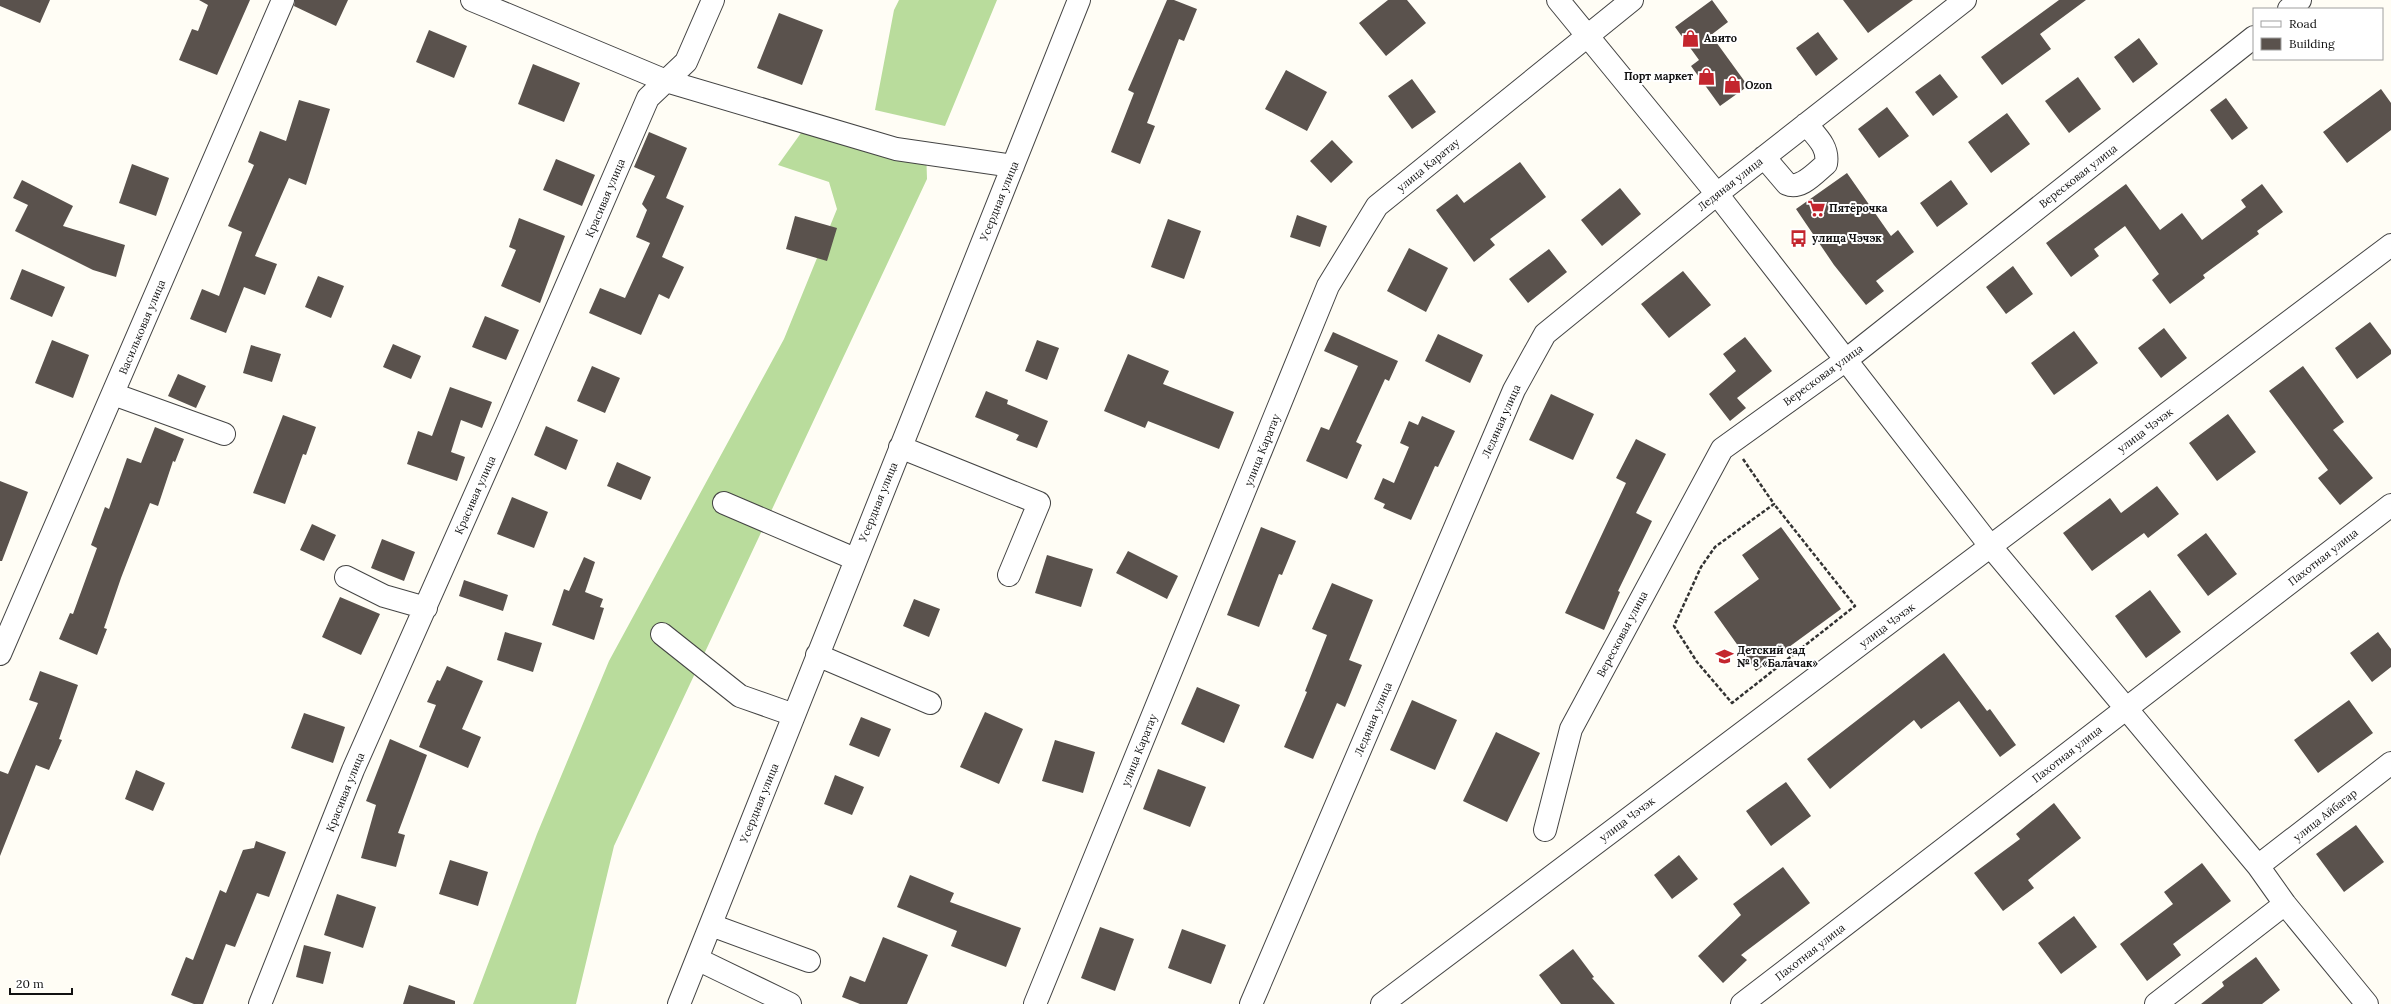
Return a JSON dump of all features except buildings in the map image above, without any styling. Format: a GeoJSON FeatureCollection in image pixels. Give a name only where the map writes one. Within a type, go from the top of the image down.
{"type":"FeatureCollection","features":[{"type":"Feature","properties":{"kind":"street","name":"Васильковая улица"},"geometry":{"type":"LineString","coordinates":[[0,654],[283,0]]}},
{"type":"Feature","properties":{"kind":"street"},"geometry":{"type":"LineString","coordinates":[[472,0],[666,81],[896,149],[1013,166]]}},
{"type":"Feature","properties":{"kind":"street","name":"Красивая улица"},"geometry":{"type":"LineString","coordinates":[[260,1004],[353,770],[426,608],[648,98],[686,62],[713,0]]}},
{"type":"Feature","properties":{"kind":"street","name":"Усердная улица"},"geometry":{"type":"LineString","coordinates":[[679,1004],[1079,0]]}},
{"type":"Feature","properties":{"kind":"street"},"geometry":{"type":"LineString","coordinates":[[1558,0],[1717,194],[1991,546],[2258,866],[2285,904],[2367,1004]]}},
{"type":"Feature","properties":{"kind":"street","name":"улица Каратау"},"geometry":{"type":"LineString","coordinates":[[1036,1004],[1328,286],[1377,206],[1586,35],[1632,0]]}},
{"type":"Feature","properties":{"kind":"street","name":"Ледяная улица"},"geometry":{"type":"LineString","coordinates":[[1251,1004],[1514,390],[1545,334],[1717,194],[1965,0]]}},
{"type":"Feature","properties":{"kind":"street"},"geometry":{"type":"LineString","coordinates":[[2290,8],[2300,0]]}},
{"type":"Feature","properties":{"kind":"street","name":"Вересковая улица"},"geometry":{"type":"LineString","coordinates":[[1545,830],[1571,729],[1722,449],[1846,360],[2253,37]]}},
{"type":"Feature","properties":{"kind":"street"},"geometry":{"type":"LineString","coordinates":[[1764,157],[1787,184],[1799,186],[1826,164],[1827,154],[1824,146],[1806,124]]}},
{"type":"Feature","properties":{"kind":"street","name":"улица Чэчэк"},"geometry":{"type":"LineString","coordinates":[[1382,1004],[2391,245]]}},
{"type":"Feature","properties":{"kind":"street"},"geometry":{"type":"LineString","coordinates":[[113,394],[224,434]]}},
{"type":"Feature","properties":{"kind":"street"},"geometry":{"type":"LineString","coordinates":[[900,447],[1039,503],[1009,575]]}},
{"type":"Feature","properties":{"kind":"street"},"geometry":{"type":"LineString","coordinates":[[724,503],[855,559]]}},
{"type":"Feature","properties":{"kind":"street","name":"Пахотная улица"},"geometry":{"type":"LineString","coordinates":[[1742,1004],[2391,504]]}},
{"type":"Feature","properties":{"kind":"street"},"geometry":{"type":"LineString","coordinates":[[346,577],[384,596],[426,608]]}},
{"type":"Feature","properties":{"kind":"street"},"geometry":{"type":"LineString","coordinates":[[662,634],[740,696],[794,716]]}},
{"type":"Feature","properties":{"kind":"street"},"geometry":{"type":"LineString","coordinates":[[818,655],[930,702]]}},
{"type":"Feature","properties":{"kind":"street","name":"улица Айбагар"},"geometry":{"type":"LineString","coordinates":[[2258,866],[2391,763]]}},
{"type":"Feature","properties":{"kind":"street"},"geometry":{"type":"LineString","coordinates":[[2156,1004],[2285,904]]}},
{"type":"Feature","properties":{"kind":"street"},"geometry":{"type":"LineString","coordinates":[[711,925],[809,961]]}},
{"type":"Feature","properties":{"kind":"street"},"geometry":{"type":"LineString","coordinates":[[698,959],[790,1004]]}},
{"type":"Feature","properties":{"kind":"path"},"geometry":{"type":"LineString","coordinates":[[1731,442],[1774,504],[1855,606],[1732,703],[1697,662],[1674,626],[1700,567],[1715,548],[1774,504]]}},
{"type":"Feature","properties":{"kind":"green space"},"geometry":{"type":"Polygon","coordinates":[[[899,0],[997,0],[945,126],[875,110],[894,10],[899,0]]]}},
{"type":"Feature","properties":{"kind":"green space"},"geometry":{"type":"Polygon","coordinates":[[[801,133],[926,148],[927,179],[614,846],[576,1004],[473,1004],[537,834],[609,661],[784,339],[837,209],[829,182],[778,165],[801,133]]]}},
{"type":"Feature","properties":{"kind":"place","name":"Авито"},"geometry":{"type":"Point","coordinates":[1691,38]}},
{"type":"Feature","properties":{"kind":"place","name":"Порт маркет"},"geometry":{"type":"Point","coordinates":[1706,76]}},
{"type":"Feature","properties":{"kind":"place","name":"Ozon"},"geometry":{"type":"Point","coordinates":[1732,85]}},
{"type":"Feature","properties":{"kind":"place","name":"Пятёрочка"},"geometry":{"type":"Point","coordinates":[1816,208]}},
{"type":"Feature","properties":{"kind":"place","name":"улица Чэчэк"},"geometry":{"type":"Point","coordinates":[1799,238]}},
{"type":"Feature","properties":{"kind":"place","name":"Детский сад № 8 «Балачак»"},"geometry":{"type":"Point","coordinates":[1724,656]}}]}
